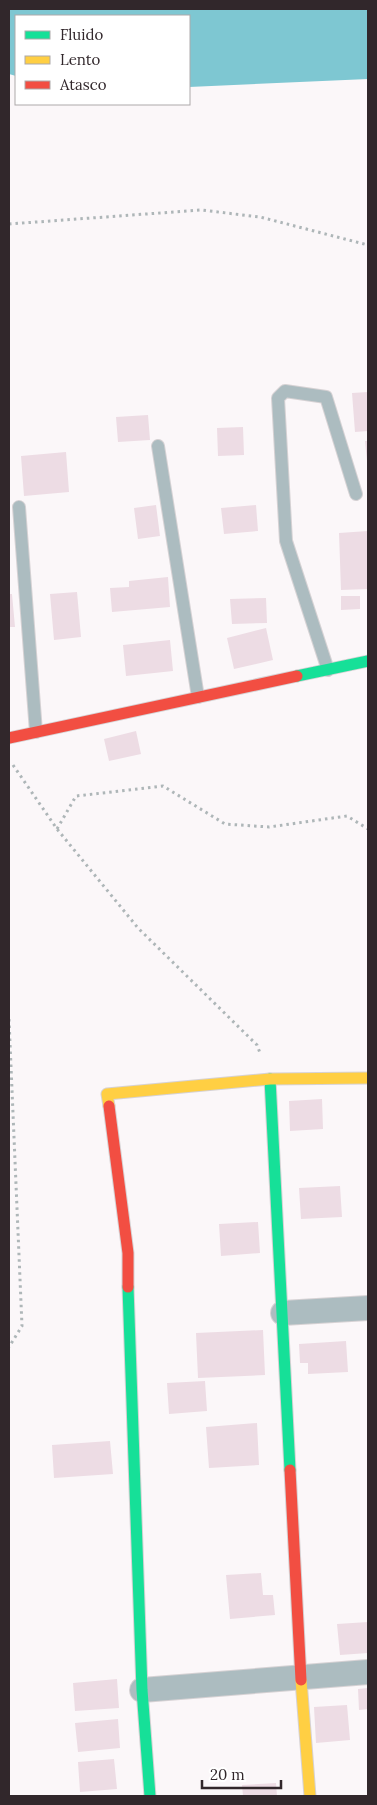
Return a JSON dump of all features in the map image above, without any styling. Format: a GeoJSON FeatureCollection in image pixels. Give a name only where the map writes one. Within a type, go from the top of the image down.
{"type":"FeatureCollection","features":[{"type":"Feature","properties":{"kind":"street"},"geometry":{"type":"LineString","coordinates":[[9,738],[368,661]]}},
{"type":"Feature","properties":{"kind":"street"},"geometry":{"type":"LineString","coordinates":[[150,1796],[142,1690],[128,1329],[128,1253],[107,1094],[270,1080],[368,1078]]}},
{"type":"Feature","properties":{"kind":"street"},"geometry":{"type":"LineString","coordinates":[[270,1080],[301,1676],[310,1796]]}},
{"type":"Feature","properties":{"kind":"street"},"geometry":{"type":"LineString","coordinates":[[283,1313],[368,1308]]}},
{"type":"Feature","properties":{"kind":"street"},"geometry":{"type":"LineString","coordinates":[[142,1690],[368,1672]]}},
{"type":"Feature","properties":{"kind":"lane"},"geometry":{"type":"LineString","coordinates":[[328,670],[286,541],[278,398],[285,391],[326,397],[356,494]]}},
{"type":"Feature","properties":{"kind":"lane"},"geometry":{"type":"LineString","coordinates":[[158,446],[198,697]]}},
{"type":"Feature","properties":{"kind":"lane"},"geometry":{"type":"LineString","coordinates":[[19,508],[36,732]]}},
{"type":"Feature","properties":{"kind":"path"},"geometry":{"type":"LineString","coordinates":[[9,224],[201,210],[260,217],[368,245]]}},
{"type":"Feature","properties":{"kind":"path"},"geometry":{"type":"LineString","coordinates":[[9,758],[57,829],[138,928],[257,1045],[270,1080]]}},
{"type":"Feature","properties":{"kind":"path"},"geometry":{"type":"LineString","coordinates":[[57,829],[76,796],[163,786],[225,824],[269,827],[347,816],[368,829]]}},
{"type":"Feature","properties":{"kind":"path"},"geometry":{"type":"LineString","coordinates":[[9,1019],[22,1326],[9,1347]]}},
{"type":"Feature","properties":{"kind":"water"},"geometry":{"type":"Polygon","coordinates":[[[9,9],[368,9],[368,79],[190,87],[190,15],[15,15],[15,76],[9,74],[9,9]]]}},
{"type":"Feature","properties":{"kind":"building"},"geometry":{"type":"Polygon","coordinates":[[[368,392],[368,431],[355,432],[352,393],[368,392]]]}},
{"type":"Feature","properties":{"kind":"building"},"geometry":{"type":"Polygon","coordinates":[[[148,415],[150,440],[118,442],[116,417],[148,415]]]}},
{"type":"Feature","properties":{"kind":"building"},"geometry":{"type":"Polygon","coordinates":[[[243,427],[244,455],[218,456],[217,428],[243,427]]]}},
{"type":"Feature","properties":{"kind":"building"},"geometry":{"type":"Polygon","coordinates":[[[365,441],[368,441],[368,461],[367,461],[365,441]]]}},
{"type":"Feature","properties":{"kind":"building"},"geometry":{"type":"Polygon","coordinates":[[[66,452],[69,492],[24,496],[21,456],[66,452]]]}},
{"type":"Feature","properties":{"kind":"building"},"geometry":{"type":"Polygon","coordinates":[[[156,505],[160,536],[138,539],[134,508],[156,505]]]}},
{"type":"Feature","properties":{"kind":"building"},"geometry":{"type":"Polygon","coordinates":[[[256,505],[258,531],[224,534],[221,508],[256,505]]]}},
{"type":"Feature","properties":{"kind":"building"},"geometry":{"type":"Polygon","coordinates":[[[368,531],[368,589],[341,590],[339,533],[368,531]]]}},
{"type":"Feature","properties":{"kind":"building"},"geometry":{"type":"Polygon","coordinates":[[[168,577],[170,607],[112,612],[110,588],[129,587],[129,581],[168,577]]]}},
{"type":"Feature","properties":{"kind":"building"},"geometry":{"type":"Polygon","coordinates":[[[77,592],[81,637],[54,640],[50,594],[77,592]]]}},
{"type":"Feature","properties":{"kind":"building"},"geometry":{"type":"Polygon","coordinates":[[[9,594],[12,594],[15,627],[9,627],[9,594]]]}},
{"type":"Feature","properties":{"kind":"building"},"geometry":{"type":"Polygon","coordinates":[[[341,596],[360,596],[360,609],[341,610],[341,596]]]}},
{"type":"Feature","properties":{"kind":"building"},"geometry":{"type":"Polygon","coordinates":[[[266,598],[267,623],[232,624],[230,599],[266,598]]]}},
{"type":"Feature","properties":{"kind":"building"},"geometry":{"type":"Polygon","coordinates":[[[266,628],[273,660],[234,669],[227,638],[266,628]]]}},
{"type":"Feature","properties":{"kind":"building"},"geometry":{"type":"Polygon","coordinates":[[[170,640],[173,671],[126,676],[123,645],[170,640]]]}},
{"type":"Feature","properties":{"kind":"building"},"geometry":{"type":"Polygon","coordinates":[[[136,731],[141,754],[109,761],[104,739],[136,731]]]}},
{"type":"Feature","properties":{"kind":"building"},"geometry":{"type":"Polygon","coordinates":[[[322,1099],[323,1129],[290,1131],[289,1101],[322,1099]]]}},
{"type":"Feature","properties":{"kind":"building"},"geometry":{"type":"Polygon","coordinates":[[[340,1186],[342,1217],[301,1219],[299,1188],[340,1186]]]}},
{"type":"Feature","properties":{"kind":"building"},"geometry":{"type":"Polygon","coordinates":[[[258,1222],[260,1253],[221,1256],[219,1224],[258,1222]]]}},
{"type":"Feature","properties":{"kind":"building"},"geometry":{"type":"Polygon","coordinates":[[[263,1330],[265,1375],[198,1378],[196,1333],[263,1330]]]}},
{"type":"Feature","properties":{"kind":"building"},"geometry":{"type":"Polygon","coordinates":[[[346,1341],[348,1372],[308,1374],[308,1363],[300,1363],[299,1344],[346,1341]]]}},
{"type":"Feature","properties":{"kind":"building"},"geometry":{"type":"Polygon","coordinates":[[[205,1381],[207,1411],[169,1414],[167,1383],[205,1381]]]}},
{"type":"Feature","properties":{"kind":"building"},"geometry":{"type":"Polygon","coordinates":[[[257,1423],[259,1465],[209,1468],[206,1427],[257,1423]]]}},
{"type":"Feature","properties":{"kind":"building"},"geometry":{"type":"Polygon","coordinates":[[[110,1441],[113,1474],[54,1478],[52,1445],[110,1441]]]}},
{"type":"Feature","properties":{"kind":"building"},"geometry":{"type":"Polygon","coordinates":[[[261,1573],[263,1595],[273,1595],[275,1615],[230,1619],[226,1575],[261,1573]]]}},
{"type":"Feature","properties":{"kind":"building"},"geometry":{"type":"Polygon","coordinates":[[[368,1622],[368,1653],[340,1655],[337,1624],[368,1622]]]}},
{"type":"Feature","properties":{"kind":"building"},"geometry":{"type":"Polygon","coordinates":[[[117,1679],[119,1708],[75,1711],[73,1683],[117,1679]]]}},
{"type":"Feature","properties":{"kind":"building"},"geometry":{"type":"Polygon","coordinates":[[[368,1688],[368,1709],[359,1710],[358,1689],[368,1688]]]}},
{"type":"Feature","properties":{"kind":"building"},"geometry":{"type":"Polygon","coordinates":[[[347,1705],[350,1740],[316,1743],[314,1707],[347,1705]]]}},
{"type":"Feature","properties":{"kind":"building"},"geometry":{"type":"Polygon","coordinates":[[[118,1719],[120,1748],[78,1752],[75,1723],[118,1719]]]}},
{"type":"Feature","properties":{"kind":"building"},"geometry":{"type":"Polygon","coordinates":[[[114,1759],[117,1789],[80,1792],[78,1762],[114,1759]]]}},
{"type":"Feature","properties":{"kind":"building"},"geometry":{"type":"Polygon","coordinates":[[[276,1783],[277,1796],[243,1796],[242,1785],[276,1783]]]}},
{"type":"Feature","properties":{"kind":"traffic: fast"},"geometry":{"type":"LineString","coordinates":[[297,676],[368,661]]}},
{"type":"Feature","properties":{"kind":"traffic: fast"},"geometry":{"type":"LineString","coordinates":[[270,1079],[290,1470]]}},
{"type":"Feature","properties":{"kind":"traffic: fast"},"geometry":{"type":"LineString","coordinates":[[128,1287],[142,1690],[150,1796]]}},
{"type":"Feature","properties":{"kind":"traffic: slow"},"geometry":{"type":"LineString","coordinates":[[109,1106],[107,1094],[270,1079],[368,1078]]}},
{"type":"Feature","properties":{"kind":"traffic: slow"},"geometry":{"type":"LineString","coordinates":[[301,1680],[310,1796]]}},
{"type":"Feature","properties":{"kind":"traffic: jam"},"geometry":{"type":"LineString","coordinates":[[9,738],[297,676]]}},
{"type":"Feature","properties":{"kind":"traffic: jam"},"geometry":{"type":"LineString","coordinates":[[109,1106],[128,1253],[128,1287]]}},
{"type":"Feature","properties":{"kind":"traffic: jam"},"geometry":{"type":"LineString","coordinates":[[290,1470],[301,1680]]}}]}
